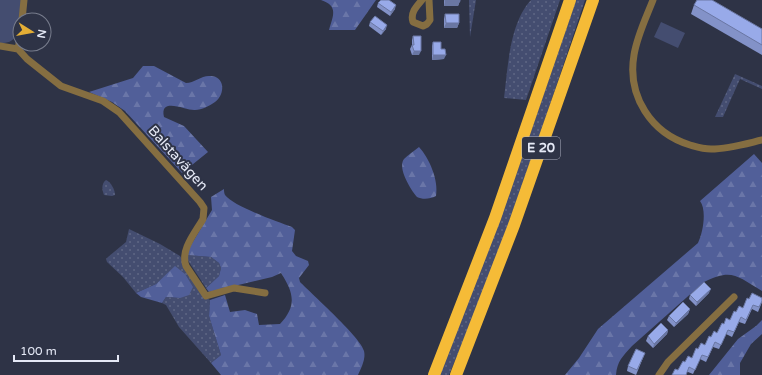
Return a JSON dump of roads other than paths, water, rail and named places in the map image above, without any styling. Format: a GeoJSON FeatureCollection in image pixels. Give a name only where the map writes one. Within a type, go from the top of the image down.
{"type":"FeatureCollection","features":[{"type":"Feature","properties":{"kind":"highway","name":"E 20"},"geometry":{"type":"LineString","coordinates":[[434,375],[500,206],[570,0]]}},
{"type":"Feature","properties":{"kind":"highway","name":"E 20"},"geometry":{"type":"LineString","coordinates":[[456,375],[514,225],[593,0]]}},
{"type":"Feature","properties":{"kind":"street"},"geometry":{"type":"LineString","coordinates":[[23,12],[24,0]]}},
{"type":"Feature","properties":{"kind":"street"},"geometry":{"type":"LineString","coordinates":[[422,0],[412,13],[411,18],[417,25],[423,26],[430,20],[429,0]]}},
{"type":"Feature","properties":{"kind":"street"},"geometry":{"type":"LineString","coordinates":[[653,0],[637,42],[633,73],[637,96],[641,106],[653,124],[678,141],[699,148],[731,148],[762,140]]}},
{"type":"Feature","properties":{"kind":"street"},"geometry":{"type":"LineString","coordinates":[[0,46],[12,48]]}},
{"type":"Feature","properties":{"kind":"street","name":"Balstavägen"},"geometry":{"type":"LineString","coordinates":[[21,52],[27,59],[61,86],[103,101],[119,112],[200,202],[204,208],[203,219],[186,249],[184,256],[186,266],[206,296],[234,288],[265,293]]}},
{"type":"Feature","properties":{"kind":"street"},"geometry":{"type":"LineString","coordinates":[[659,375],[668,362],[734,297]]}}]}
